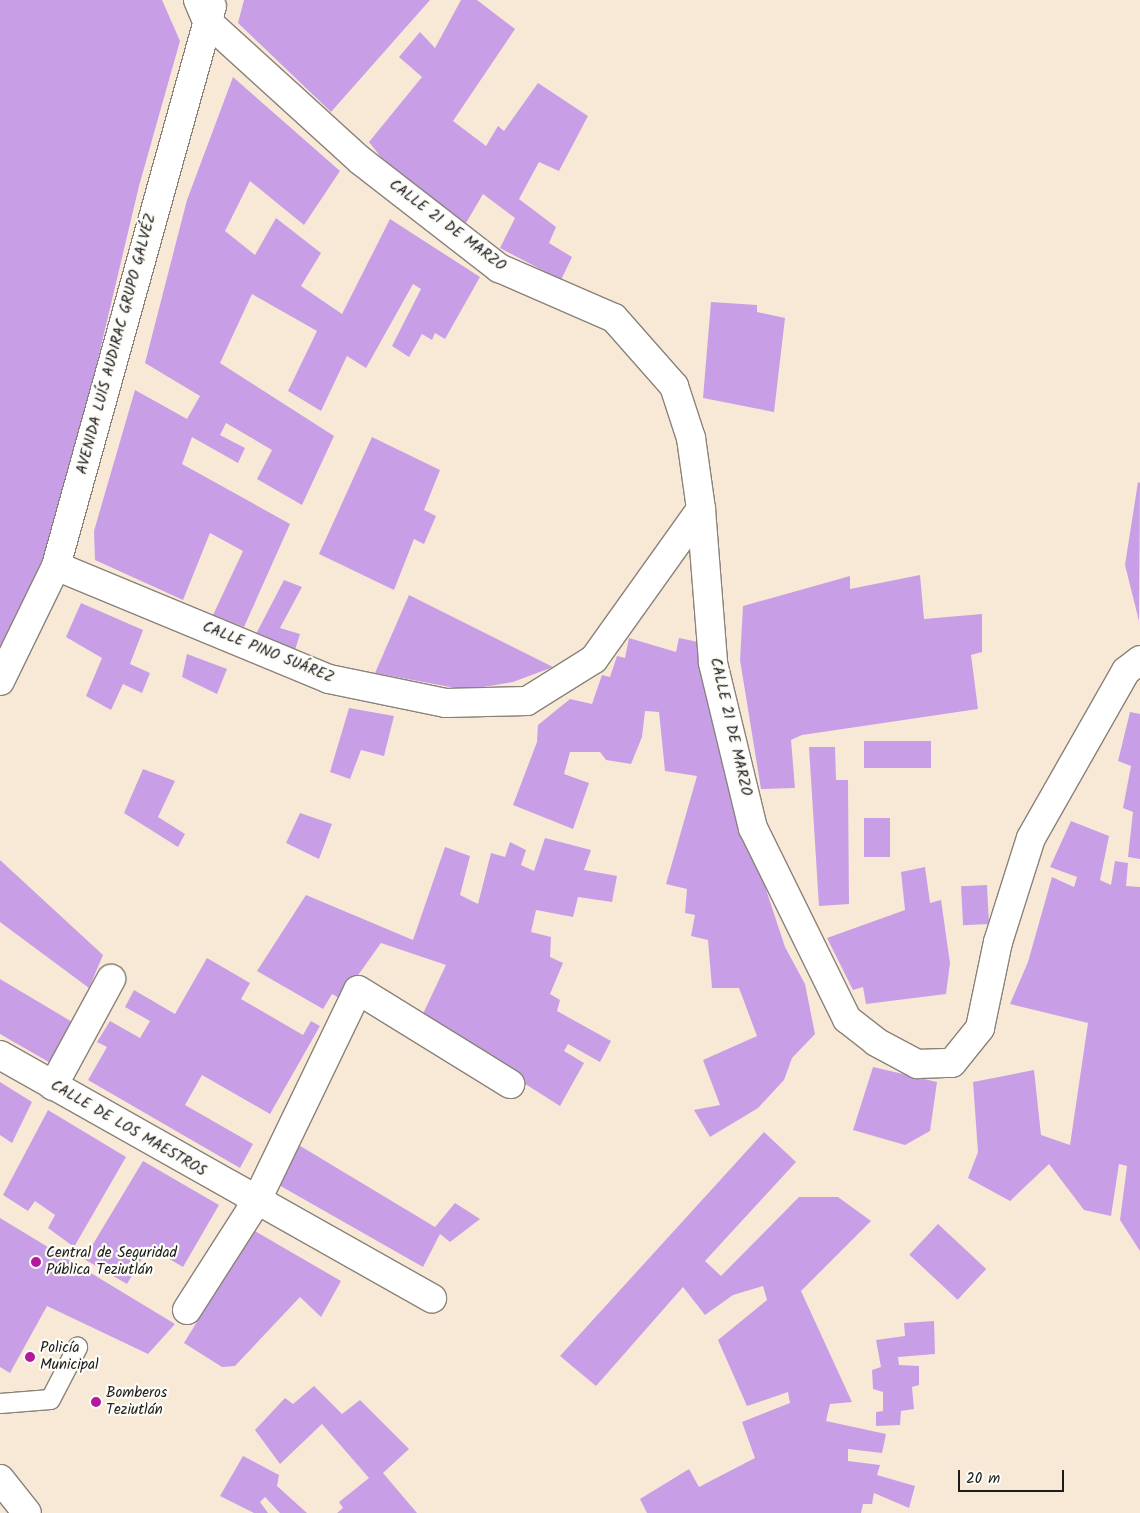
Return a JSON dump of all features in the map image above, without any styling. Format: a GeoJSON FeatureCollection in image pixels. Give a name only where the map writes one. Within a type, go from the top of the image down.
{"type":"FeatureCollection","features":[{"type":"Feature","properties":{"kind":"street","name":"CALLE 21 DE MARZO"},"geometry":{"type":"LineString","coordinates":[[206,7],[361,161],[499,268],[614,318],[674,386],[691,438],[701,509],[713,663],[753,828],[847,1019],[876,1042],[917,1064],[952,1063],[980,1028],[998,942],[1031,838],[1126,671],[1140,660]]}},
{"type":"Feature","properties":{"kind":"street","name":"AVENIDA LUÍS AUDIRAC GRUPO GALVÉZ"},"geometry":{"type":"LineString","coordinates":[[0,680],[56,566],[206,7]]}},
{"type":"Feature","properties":{"kind":"street","name":"CALLE PINO SUÁREZ"},"geometry":{"type":"LineString","coordinates":[[56,566],[329,679],[446,703],[527,700],[594,658],[701,509]]}},
{"type":"Feature","properties":{"kind":"street"},"geometry":{"type":"LineString","coordinates":[[53,1086],[111,979]]}},
{"type":"Feature","properties":{"kind":"street"},"geometry":{"type":"LineString","coordinates":[[187,1310],[256,1202],[358,990],[510,1084]]}},
{"type":"Feature","properties":{"kind":"street","name":"CALLE DE LOS MAESTROS"},"geometry":{"type":"LineString","coordinates":[[0,1056],[256,1202],[432,1298]]}},
{"type":"Feature","properties":{"kind":"street"},"geometry":{"type":"LineString","coordinates":[[0,1479],[27,1513]]}},
{"type":"Feature","properties":{"kind":"lane"},"geometry":{"type":"LineString","coordinates":[[0,1403],[50,1399],[77,1347]]}},
{"type":"Feature","properties":{"kind":"building"},"geometry":{"type":"Polygon","coordinates":[[[0,0],[162,0],[180,41],[139,186],[51,557],[0,666],[0,0]]]}},
{"type":"Feature","properties":{"kind":"building"},"geometry":{"type":"Polygon","coordinates":[[[244,0],[430,0],[331,112],[238,23],[244,0]]]}},
{"type":"Feature","properties":{"kind":"building"},"geometry":{"type":"Polygon","coordinates":[[[461,0],[477,0],[515,29],[453,121],[486,146],[498,126],[504,131],[538,83],[588,116],[559,171],[539,162],[519,199],[556,227],[549,243],[572,257],[561,280],[500,248],[515,218],[483,194],[466,223],[391,170],[369,142],[422,77],[399,57],[420,32],[435,48],[461,0]]]}},
{"type":"Feature","properties":{"kind":"building"},"geometry":{"type":"Polygon","coordinates":[[[233,77],[340,171],[304,225],[250,181],[225,231],[255,255],[276,218],[321,253],[301,286],[342,314],[390,219],[480,277],[445,339],[435,333],[432,340],[422,334],[409,357],[392,346],[421,289],[413,284],[366,368],[347,356],[321,411],[288,391],[317,331],[252,294],[220,363],[334,436],[302,505],[257,479],[272,450],[226,423],[220,435],[245,448],[238,463],[192,437],[182,464],[290,524],[244,627],[213,615],[243,551],[210,533],[183,600],[95,560],[94,531],[135,390],[187,419],[200,396],[145,363],[187,200],[233,77]]]}},
{"type":"Feature","properties":{"kind":"building"},"geometry":{"type":"Polygon","coordinates":[[[711,302],[757,305],[757,312],[785,318],[774,412],[703,398],[711,302]]]}},
{"type":"Feature","properties":{"kind":"building"},"geometry":{"type":"Polygon","coordinates":[[[372,437],[440,470],[424,510],[436,516],[424,544],[414,539],[394,590],[319,554],[372,437]]]}},
{"type":"Feature","properties":{"kind":"building"},"geometry":{"type":"Polygon","coordinates":[[[1138,482],[1140,483],[1139,621],[1125,565],[1138,482]]]}},
{"type":"Feature","properties":{"kind":"building"},"geometry":{"type":"Polygon","coordinates":[[[920,575],[924,619],[982,614],[982,652],[971,655],[978,709],[802,735],[791,740],[795,788],[761,789],[740,660],[743,606],[850,576],[850,589],[920,575]]]}},
{"type":"Feature","properties":{"kind":"building"},"geometry":{"type":"Polygon","coordinates":[[[284,580],[302,587],[280,628],[300,634],[295,650],[255,636],[284,580]]]}},
{"type":"Feature","properties":{"kind":"building"},"geometry":{"type":"Polygon","coordinates":[[[409,595],[553,667],[513,682],[466,690],[375,673],[409,595]]]}},
{"type":"Feature","properties":{"kind":"building"},"geometry":{"type":"Polygon","coordinates":[[[81,603],[143,630],[130,664],[150,673],[142,693],[123,684],[111,710],[86,696],[102,658],[66,637],[81,603]]]}},
{"type":"Feature","properties":{"kind":"building"},"geometry":{"type":"Polygon","coordinates":[[[629,638],[676,652],[679,638],[712,645],[724,739],[717,741],[785,947],[805,984],[815,1034],[792,1058],[784,1080],[758,1108],[710,1137],[694,1110],[720,1105],[703,1060],[757,1036],[739,988],[712,988],[708,940],[691,936],[695,915],[685,913],[687,889],[666,884],[697,776],[665,771],[659,712],[645,711],[642,737],[631,764],[606,760],[600,752],[570,752],[564,774],[589,783],[573,829],[513,805],[537,742],[538,725],[570,699],[592,704],[602,675],[610,677],[617,656],[625,658],[629,638]]]}},
{"type":"Feature","properties":{"kind":"building"},"geometry":{"type":"Polygon","coordinates":[[[187,654],[227,669],[217,694],[182,677],[187,654]]]}},
{"type":"Feature","properties":{"kind":"building"},"geometry":{"type":"Polygon","coordinates":[[[349,708],[394,716],[384,756],[361,750],[350,779],[330,772],[349,708]]]}},
{"type":"Feature","properties":{"kind":"building"},"geometry":{"type":"Polygon","coordinates":[[[1130,712],[1140,714],[1140,859],[1128,857],[1133,812],[1123,808],[1131,766],[1118,761],[1130,712]]]}},
{"type":"Feature","properties":{"kind":"building"},"geometry":{"type":"Polygon","coordinates":[[[864,741],[931,741],[931,768],[864,768],[864,741]]]}},
{"type":"Feature","properties":{"kind":"building"},"geometry":{"type":"Polygon","coordinates":[[[809,747],[835,747],[836,780],[848,780],[849,904],[819,906],[809,747]]]}},
{"type":"Feature","properties":{"kind":"building"},"geometry":{"type":"Polygon","coordinates":[[[143,769],[175,781],[158,817],[185,834],[178,847],[124,813],[143,769]]]}},
{"type":"Feature","properties":{"kind":"building"},"geometry":{"type":"Polygon","coordinates":[[[300,813],[332,824],[319,859],[286,843],[300,813]]]}},
{"type":"Feature","properties":{"kind":"building"},"geometry":{"type":"Polygon","coordinates":[[[864,818],[890,818],[890,857],[864,857],[864,818]]]}},
{"type":"Feature","properties":{"kind":"building"},"geometry":{"type":"Polygon","coordinates":[[[1071,821],[1109,836],[1100,880],[1111,885],[1115,861],[1128,863],[1126,886],[1140,887],[1140,1251],[1120,1220],[1127,1166],[1119,1164],[1111,1216],[1084,1210],[1049,1164],[1010,1201],[968,1178],[978,1152],[973,1082],[1034,1070],[1041,1135],[1070,1145],[1088,1023],[1010,1004],[1028,962],[1052,877],[1074,887],[1077,877],[1050,867],[1071,821]]]}},
{"type":"Feature","properties":{"kind":"building"},"geometry":{"type":"Polygon","coordinates":[[[545,838],[591,850],[584,870],[617,876],[612,902],[578,897],[573,917],[536,910],[531,932],[551,937],[550,957],[563,963],[550,994],[560,1000],[557,1011],[611,1041],[600,1062],[568,1044],[564,1051],[584,1063],[560,1106],[421,1018],[446,965],[381,943],[341,999],[332,994],[323,1009],[257,971],[306,895],[413,940],[445,847],[470,856],[460,895],[478,904],[491,853],[505,857],[510,842],[526,850],[521,865],[534,871],[545,838]]]}},
{"type":"Feature","properties":{"kind":"building"},"geometry":{"type":"Polygon","coordinates":[[[0,860],[103,955],[89,988],[0,922],[0,860]]]}},
{"type":"Feature","properties":{"kind":"building"},"geometry":{"type":"Polygon","coordinates":[[[925,867],[930,903],[941,900],[950,963],[946,994],[866,1004],[863,987],[853,990],[827,938],[905,910],[901,872],[925,867]]]}},
{"type":"Feature","properties":{"kind":"building"},"geometry":{"type":"Polygon","coordinates":[[[987,885],[989,924],[963,925],[961,886],[987,885]]]}},
{"type":"Feature","properties":{"kind":"building"},"geometry":{"type":"Polygon","coordinates":[[[207,958],[250,983],[241,999],[303,1035],[311,1021],[320,1026],[270,1114],[202,1075],[185,1105],[253,1144],[240,1168],[88,1080],[107,1047],[97,1042],[110,1021],[140,1038],[150,1021],[125,1007],[134,990],[175,1014],[207,958]]]}},
{"type":"Feature","properties":{"kind":"building"},"geometry":{"type":"Polygon","coordinates":[[[0,979],[74,1023],[54,1065],[0,1034],[0,979]]]}},
{"type":"Feature","properties":{"kind":"building"},"geometry":{"type":"Polygon","coordinates":[[[873,1067],[937,1082],[930,1131],[905,1145],[853,1130],[873,1067]]]}},
{"type":"Feature","properties":{"kind":"building"},"geometry":{"type":"Polygon","coordinates":[[[0,1082],[32,1102],[12,1143],[0,1135],[0,1082]]]}},
{"type":"Feature","properties":{"kind":"building"},"geometry":{"type":"Polygon","coordinates":[[[48,1110],[126,1157],[74,1247],[48,1228],[55,1215],[35,1201],[28,1211],[3,1195],[48,1110]]]}},
{"type":"Feature","properties":{"kind":"building"},"geometry":{"type":"Polygon","coordinates":[[[764,1132],[796,1162],[705,1261],[721,1276],[799,1197],[838,1197],[871,1221],[801,1291],[852,1402],[830,1404],[826,1421],[886,1434],[882,1453],[848,1449],[848,1461],[880,1465],[877,1475],[915,1486],[909,1508],[874,1493],[872,1504],[863,1504],[861,1513],[647,1513],[640,1499],[689,1469],[699,1487],[755,1458],[742,1422],[790,1403],[788,1392],[747,1406],[718,1340],[767,1300],[763,1286],[733,1295],[705,1315],[683,1287],[596,1386],[560,1356],[764,1132]]]}},
{"type":"Feature","properties":{"kind":"building"},"geometry":{"type":"Polygon","coordinates":[[[292,1141],[435,1227],[455,1203],[480,1219],[450,1242],[440,1234],[423,1267],[270,1180],[292,1141]]]}},
{"type":"Feature","properties":{"kind":"building"},"geometry":{"type":"Polygon","coordinates":[[[143,1161],[219,1205],[183,1267],[149,1247],[127,1284],[84,1259],[143,1161]]]}},
{"type":"Feature","properties":{"kind":"building","name":"Central de Seguridad Pública Teziutlán"},"geometry":{"type":"Polygon","coordinates":[[[0,1218],[175,1324],[148,1354],[47,1306],[10,1373],[0,1367],[0,1218]]]}},
{"type":"Feature","properties":{"kind":"building"},"geometry":{"type":"Polygon","coordinates":[[[938,1224],[986,1269],[958,1300],[909,1255],[938,1224]]]}},
{"type":"Feature","properties":{"kind":"building"},"geometry":{"type":"Polygon","coordinates":[[[253,1230],[341,1281],[321,1317],[300,1297],[235,1366],[222,1367],[184,1343],[253,1230]]]}},
{"type":"Feature","properties":{"kind":"building"},"geometry":{"type":"Polygon","coordinates":[[[934,1321],[935,1354],[898,1357],[899,1365],[919,1366],[919,1385],[912,1387],[914,1409],[901,1411],[900,1425],[876,1426],[876,1412],[883,1411],[883,1392],[873,1389],[872,1370],[881,1367],[876,1340],[905,1336],[904,1323],[934,1321]]]}},
{"type":"Feature","properties":{"kind":"building"},"geometry":{"type":"Polygon","coordinates":[[[314,1386],[342,1414],[360,1400],[409,1449],[383,1473],[417,1513],[337,1513],[343,1508],[339,1502],[369,1478],[322,1424],[280,1464],[255,1430],[285,1398],[293,1404],[314,1386]]]}},
{"type":"Feature","properties":{"kind":"building"},"geometry":{"type":"Polygon","coordinates":[[[243,1456],[279,1475],[277,1486],[307,1513],[280,1513],[265,1497],[260,1502],[268,1513],[254,1513],[220,1496],[243,1456]]]}},
{"type":"Feature","properties":{"kind":"place","name":"Central de Seguridad Pública Teziutlán"},"geometry":{"type":"Point","coordinates":[36,1262]}},
{"type":"Feature","properties":{"kind":"place","name":"Policía Municipal"},"geometry":{"type":"Point","coordinates":[30,1357]}},
{"type":"Feature","properties":{"kind":"place","name":"Bomberos Teziutlán"},"geometry":{"type":"Point","coordinates":[96,1402]}}]}
